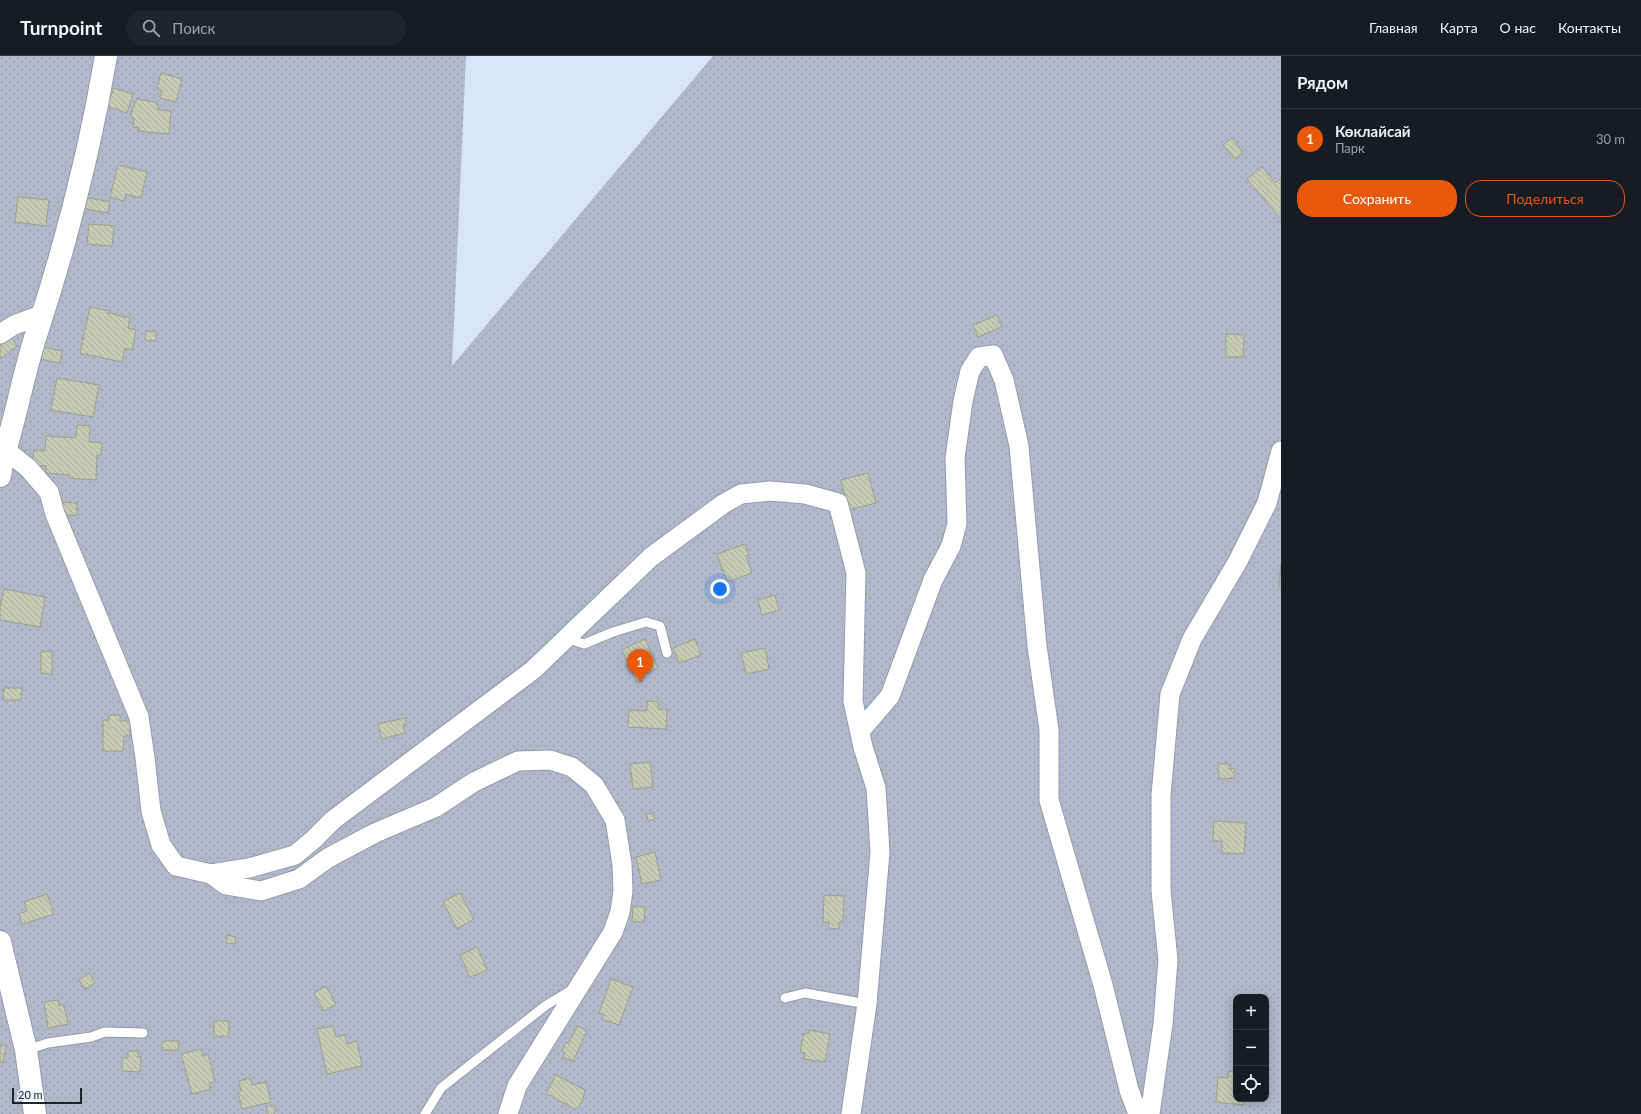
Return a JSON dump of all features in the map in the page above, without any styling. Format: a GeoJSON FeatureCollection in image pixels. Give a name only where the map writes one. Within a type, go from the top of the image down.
{"type":"FeatureCollection","features":[{"type":"Feature","properties":{"kind":"street"},"geometry":{"type":"LineString","coordinates":[[106,56],[99,95],[75,199],[2,461],[28,468],[49,492],[55,514],[139,717],[151,811],[161,845],[176,866],[211,874],[249,868],[295,855],[333,820],[533,670],[651,558],[700,520],[741,494],[770,491],[805,494],[838,503],[856,573],[853,701],[863,748],[876,788],[880,852],[866,1004],[851,1114]]}},
{"type":"Feature","properties":{"kind":"street"},"geometry":{"type":"LineString","coordinates":[[0,334],[14,324],[44,314]]}},
{"type":"Feature","properties":{"kind":"street"},"geometry":{"type":"LineString","coordinates":[[860,731],[890,696],[933,580],[951,546],[957,524],[955,458],[963,401],[970,371],[979,357],[993,356],[1004,380],[1019,446],[1037,646],[1049,730],[1049,800],[1103,985],[1129,1090],[1138,1114]]}},
{"type":"Feature","properties":{"kind":"street"},"geometry":{"type":"LineString","coordinates":[[1150,1114],[1163,1024],[1168,960],[1161,892],[1161,795],[1170,694],[1192,639],[1238,561],[1267,503],[1281,451]]}},
{"type":"Feature","properties":{"kind":"street"},"geometry":{"type":"LineString","coordinates":[[211,874],[226,885],[261,891],[300,879],[328,858],[375,833],[436,807],[474,782],[518,761],[550,760],[572,767],[594,785],[615,820],[622,864],[623,891],[620,912],[613,932],[517,1086],[508,1114]]}},
{"type":"Feature","properties":{"kind":"street"},"geometry":{"type":"LineString","coordinates":[[0,942],[26,1050],[35,1114]]}},
{"type":"Feature","properties":{"kind":"lane"},"geometry":{"type":"LineString","coordinates":[[566,638],[584,644],[612,632],[646,622],[660,626],[666,653]]}},
{"type":"Feature","properties":{"kind":"lane"},"geometry":{"type":"LineString","coordinates":[[425,1114],[441,1088],[544,1006],[579,985]]}},
{"type":"Feature","properties":{"kind":"lane"},"geometry":{"type":"LineString","coordinates":[[785,998],[805,993],[866,1004]]}},
{"type":"Feature","properties":{"kind":"lane"},"geometry":{"type":"LineString","coordinates":[[26,1050],[48,1043],[91,1037],[105,1032],[143,1033]]}},
{"type":"Feature","properties":{"kind":"shaded area"},"geometry":{"type":"Polygon","coordinates":[[[0,56],[466,56],[452,366],[713,56],[1281,56],[1281,1114],[0,1114],[0,56]]]}},
{"type":"Feature","properties":{"kind":"building"},"geometry":{"type":"Polygon","coordinates":[[[161,73],[182,79],[176,102],[160,98],[162,90],[157,89],[161,73]]]}},
{"type":"Feature","properties":{"kind":"building"},"geometry":{"type":"Polygon","coordinates":[[[114,88],[133,94],[127,113],[107,106],[114,88]]]}},
{"type":"Feature","properties":{"kind":"building"},"geometry":{"type":"Polygon","coordinates":[[[137,99],[154,102],[158,105],[158,110],[171,111],[169,134],[138,131],[139,128],[133,127],[134,118],[131,117],[132,110],[137,99]]]}},
{"type":"Feature","properties":{"kind":"building"},"geometry":{"type":"Polygon","coordinates":[[[1232,138],[1243,152],[1235,159],[1223,145],[1232,138]]]}},
{"type":"Feature","properties":{"kind":"building"},"geometry":{"type":"Polygon","coordinates":[[[118,165],[147,172],[141,198],[126,194],[124,201],[110,197],[118,165]]]}},
{"type":"Feature","properties":{"kind":"building"},"geometry":{"type":"Polygon","coordinates":[[[1262,167],[1275,183],[1281,178],[1281,219],[1247,179],[1262,167]]]}},
{"type":"Feature","properties":{"kind":"building"},"geometry":{"type":"Polygon","coordinates":[[[18,197],[49,200],[46,226],[15,222],[18,197]]]}},
{"type":"Feature","properties":{"kind":"building"},"geometry":{"type":"Polygon","coordinates":[[[84,197],[110,202],[108,213],[82,208],[84,197]]]}},
{"type":"Feature","properties":{"kind":"building"},"geometry":{"type":"Polygon","coordinates":[[[89,224],[114,226],[112,246],[87,244],[89,224]]]}},
{"type":"Feature","properties":{"kind":"building"},"geometry":{"type":"Polygon","coordinates":[[[90,307],[130,318],[128,328],[136,330],[132,350],[125,348],[122,362],[80,353],[90,307]]]}},
{"type":"Feature","properties":{"kind":"building"},"geometry":{"type":"Polygon","coordinates":[[[997,315],[1002,327],[978,337],[973,325],[997,315]]]}},
{"type":"Feature","properties":{"kind":"building"},"geometry":{"type":"Polygon","coordinates":[[[146,331],[156,332],[156,341],[145,340],[146,331]]]}},
{"type":"Feature","properties":{"kind":"building"},"geometry":{"type":"Polygon","coordinates":[[[1226,334],[1244,335],[1243,357],[1226,357],[1226,334]]]}},
{"type":"Feature","properties":{"kind":"building"},"geometry":{"type":"Polygon","coordinates":[[[11,338],[17,346],[0,359],[0,346],[11,338]]]}},
{"type":"Feature","properties":{"kind":"building"},"geometry":{"type":"Polygon","coordinates":[[[43,347],[62,351],[60,363],[40,359],[43,347]]]}},
{"type":"Feature","properties":{"kind":"building"},"geometry":{"type":"Polygon","coordinates":[[[57,378],[99,385],[93,417],[51,410],[57,378]]]}},
{"type":"Feature","properties":{"kind":"building"},"geometry":{"type":"Polygon","coordinates":[[[77,425],[90,426],[89,442],[102,443],[101,455],[97,455],[96,480],[69,478],[69,475],[46,473],[46,466],[32,465],[34,450],[45,451],[46,436],[76,438],[77,425]]]}},
{"type":"Feature","properties":{"kind":"building"},"geometry":{"type":"Polygon","coordinates":[[[868,473],[876,503],[848,510],[841,480],[868,473]]]}},
{"type":"Feature","properties":{"kind":"building"},"geometry":{"type":"Polygon","coordinates":[[[57,502],[77,503],[77,515],[60,515],[57,502]]]}},
{"type":"Feature","properties":{"kind":"building"},"geometry":{"type":"Polygon","coordinates":[[[745,544],[749,555],[746,556],[752,573],[727,582],[717,554],[745,544]]]}},
{"type":"Feature","properties":{"kind":"building"},"geometry":{"type":"Polygon","coordinates":[[[1281,565],[1281,586],[1279,586],[1281,565]]]}},
{"type":"Feature","properties":{"kind":"building"},"geometry":{"type":"Polygon","coordinates":[[[4,589],[45,597],[40,627],[0,620],[0,607],[4,589]]]}},
{"type":"Feature","properties":{"kind":"building"},"geometry":{"type":"Polygon","coordinates":[[[775,595],[779,610],[762,615],[758,600],[775,595]]]}},
{"type":"Feature","properties":{"kind":"building"},"geometry":{"type":"Polygon","coordinates":[[[645,639],[658,668],[642,675],[644,680],[637,683],[622,650],[645,639]]]}},
{"type":"Feature","properties":{"kind":"building"},"geometry":{"type":"Polygon","coordinates":[[[695,639],[701,655],[679,663],[673,648],[695,639]]]}},
{"type":"Feature","properties":{"kind":"building"},"geometry":{"type":"Polygon","coordinates":[[[765,648],[769,669],[746,674],[741,653],[765,648]]]}},
{"type":"Feature","properties":{"kind":"building"},"geometry":{"type":"Polygon","coordinates":[[[52,651],[52,674],[41,673],[41,652],[52,651]]]}},
{"type":"Feature","properties":{"kind":"building"},"geometry":{"type":"Polygon","coordinates":[[[4,688],[22,688],[21,700],[3,700],[4,688]]]}},
{"type":"Feature","properties":{"kind":"building"},"geometry":{"type":"Polygon","coordinates":[[[647,701],[658,702],[658,709],[667,710],[666,729],[628,727],[629,710],[647,711],[647,701]]]}},
{"type":"Feature","properties":{"kind":"building"},"geometry":{"type":"Polygon","coordinates":[[[109,715],[120,715],[120,721],[130,721],[130,736],[124,736],[123,751],[103,751],[103,720],[109,720],[109,715]]]}},
{"type":"Feature","properties":{"kind":"building"},"geometry":{"type":"Polygon","coordinates":[[[405,718],[406,724],[403,725],[405,733],[382,739],[378,724],[405,718]]]}},
{"type":"Feature","properties":{"kind":"building"},"geometry":{"type":"Polygon","coordinates":[[[650,762],[653,787],[633,789],[630,764],[650,762]]]}},
{"type":"Feature","properties":{"kind":"building"},"geometry":{"type":"Polygon","coordinates":[[[1218,764],[1229,764],[1230,769],[1234,768],[1234,778],[1219,779],[1218,764]]]}},
{"type":"Feature","properties":{"kind":"building"},"geometry":{"type":"Polygon","coordinates":[[[653,813],[655,819],[648,821],[646,814],[653,813]]]}},
{"type":"Feature","properties":{"kind":"building"},"geometry":{"type":"Polygon","coordinates":[[[1214,821],[1246,823],[1244,854],[1222,853],[1222,841],[1213,841],[1214,821]]]}},
{"type":"Feature","properties":{"kind":"building"},"geometry":{"type":"Polygon","coordinates":[[[655,852],[661,880],[642,884],[636,857],[655,852]]]}},
{"type":"Feature","properties":{"kind":"building"},"geometry":{"type":"Polygon","coordinates":[[[460,893],[474,919],[457,929],[443,902],[460,893]]]}},
{"type":"Feature","properties":{"kind":"building"},"geometry":{"type":"Polygon","coordinates":[[[47,894],[54,914],[22,924],[19,914],[27,911],[24,902],[47,894]]]}},
{"type":"Feature","properties":{"kind":"building"},"geometry":{"type":"Polygon","coordinates":[[[824,895],[844,896],[843,922],[839,922],[839,929],[829,928],[829,922],[823,922],[824,895]]]}},
{"type":"Feature","properties":{"kind":"building"},"geometry":{"type":"Polygon","coordinates":[[[633,906],[645,907],[644,922],[632,921],[633,906]]]}},
{"type":"Feature","properties":{"kind":"building"},"geometry":{"type":"Polygon","coordinates":[[[227,935],[236,937],[235,944],[226,943],[227,935]]]}},
{"type":"Feature","properties":{"kind":"building"},"geometry":{"type":"Polygon","coordinates":[[[477,947],[487,970],[470,977],[460,955],[477,947]]]}},
{"type":"Feature","properties":{"kind":"building"},"geometry":{"type":"Polygon","coordinates":[[[89,973],[95,983],[85,989],[79,980],[89,973]]]}},
{"type":"Feature","properties":{"kind":"building"},"geometry":{"type":"Polygon","coordinates":[[[611,979],[633,987],[619,1025],[602,1019],[604,1015],[599,1013],[611,979]]]}},
{"type":"Feature","properties":{"kind":"building"},"geometry":{"type":"Polygon","coordinates":[[[326,986],[336,1004],[324,1011],[314,993],[326,986]]]}},
{"type":"Feature","properties":{"kind":"building"},"geometry":{"type":"Polygon","coordinates":[[[58,1000],[59,1006],[64,1005],[68,1024],[48,1028],[44,1002],[58,1000]]]}},
{"type":"Feature","properties":{"kind":"building"},"geometry":{"type":"Polygon","coordinates":[[[214,1021],[229,1021],[229,1036],[214,1036],[214,1021]]]}},
{"type":"Feature","properties":{"kind":"building"},"geometry":{"type":"Polygon","coordinates":[[[333,1026],[336,1037],[345,1035],[347,1044],[357,1041],[362,1066],[327,1074],[317,1029],[333,1026]]]}},
{"type":"Feature","properties":{"kind":"building"},"geometry":{"type":"Polygon","coordinates":[[[577,1026],[587,1031],[573,1061],[563,1057],[565,1052],[562,1051],[566,1042],[569,1043],[577,1026]]]}},
{"type":"Feature","properties":{"kind":"building"},"geometry":{"type":"Polygon","coordinates":[[[809,1030],[830,1034],[825,1062],[804,1059],[805,1053],[800,1052],[804,1033],[808,1034],[809,1030]]]}},
{"type":"Feature","properties":{"kind":"building"},"geometry":{"type":"Polygon","coordinates":[[[179,1041],[178,1050],[162,1050],[162,1042],[179,1041]]]}},
{"type":"Feature","properties":{"kind":"building"},"geometry":{"type":"Polygon","coordinates":[[[0,1045],[6,1046],[3,1063],[0,1062],[0,1045]]]}},
{"type":"Feature","properties":{"kind":"building"},"geometry":{"type":"Polygon","coordinates":[[[201,1049],[203,1056],[208,1054],[215,1081],[209,1083],[211,1089],[192,1094],[181,1054],[201,1049]]]}},
{"type":"Feature","properties":{"kind":"building"},"geometry":{"type":"Polygon","coordinates":[[[128,1051],[138,1051],[138,1057],[141,1057],[140,1072],[122,1071],[122,1058],[128,1058],[128,1051]]]}},
{"type":"Feature","properties":{"kind":"building"},"geometry":{"type":"Polygon","coordinates":[[[1229,1071],[1233,1072],[1233,1102],[1244,1102],[1244,1105],[1216,1102],[1218,1077],[1228,1078],[1229,1071]]]}},
{"type":"Feature","properties":{"kind":"building"},"geometry":{"type":"Polygon","coordinates":[[[556,1075],[585,1090],[583,1099],[579,1106],[575,1109],[546,1093],[556,1075]]]}},
{"type":"Feature","properties":{"kind":"building"},"geometry":{"type":"Polygon","coordinates":[[[250,1078],[252,1085],[266,1082],[271,1102],[242,1109],[238,1093],[241,1091],[239,1081],[250,1078]]]}},
{"type":"Feature","properties":{"kind":"building"},"geometry":{"type":"Polygon","coordinates":[[[271,1105],[276,1110],[271,1115],[266,1110],[271,1105]]]}},
{"type":"Feature","properties":{"kind":"place","name":"Көклайсай"},"geometry":{"type":"Point","coordinates":[640,682]}}]}
